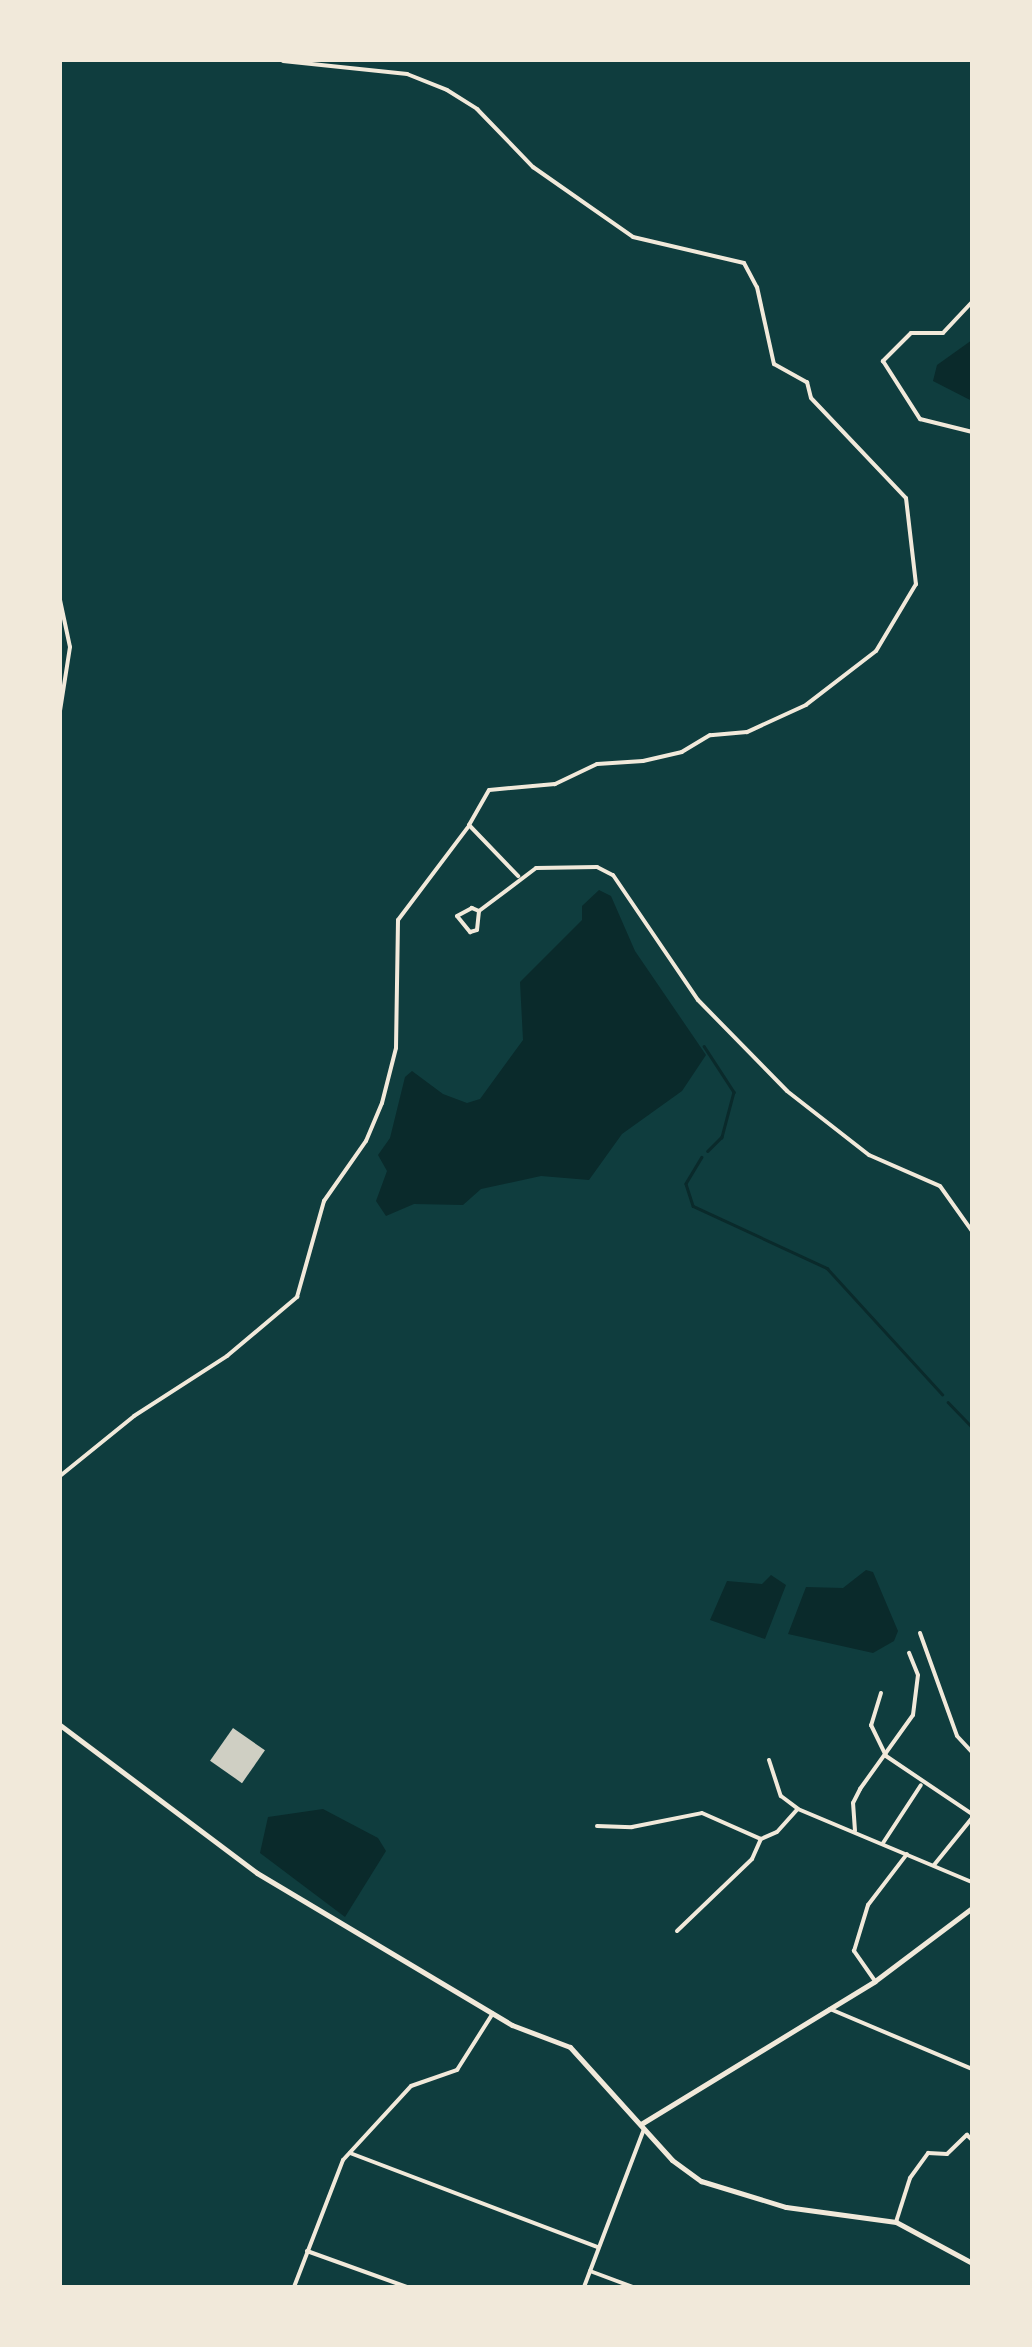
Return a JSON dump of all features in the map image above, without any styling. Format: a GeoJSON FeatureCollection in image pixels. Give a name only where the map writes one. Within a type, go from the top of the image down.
{"type":"FeatureCollection","features":[{"type":"Feature","properties":{"kind":"street"},"geometry":{"type":"LineString","coordinates":[[60,1476],[134,1416],[228,1356],[296,1297],[324,1201],[366,1140],[386,1088],[396,1048],[392,961],[398,920],[469,826],[489,790],[554,784],[598,764],[643,761],[682,752],[710,734],[747,732],[838,683],[883,643],[916,584],[906,498],[812,398],[807,382],[774,364],[756,286],[744,263],[634,237],[533,167],[477,109],[447,90],[407,74],[283,62]]}},
{"type":"Feature","properties":{"kind":"street"},"geometry":{"type":"LineString","coordinates":[[972,302],[944,333],[911,333],[895,343],[884,370],[920,418],[972,432]]}},
{"type":"Feature","properties":{"kind":"street"},"geometry":{"type":"LineString","coordinates":[[60,600],[70,647],[60,711]]}},
{"type":"Feature","properties":{"kind":"street"},"geometry":{"type":"LineString","coordinates":[[469,826],[518,876]]}},
{"type":"Feature","properties":{"kind":"street"},"geometry":{"type":"LineString","coordinates":[[479,912],[472,908],[457,916],[470,932],[477,930],[479,912],[518,876],[556,866],[597,867],[613,875],[698,1000],[787,1092],[869,1155],[940,1186],[972,1231]]}},
{"type":"Feature","properties":{"kind":"street"},"geometry":{"type":"LineString","coordinates":[[920,1632],[957,1736],[972,1752]]}},
{"type":"Feature","properties":{"kind":"street"},"geometry":{"type":"LineString","coordinates":[[855,1831],[853,1803],[912,1715],[918,1675],[909,1653]]}},
{"type":"Feature","properties":{"kind":"street"},"geometry":{"type":"LineString","coordinates":[[881,1693],[872,1725],[886,1756],[922,1785],[972,1816],[934,1865]]}},
{"type":"Feature","properties":{"kind":"street"},"geometry":{"type":"LineString","coordinates":[[60,1725],[257,1874],[492,2013],[570,2047],[685,2171],[748,2199],[896,2222],[972,2264]]}},
{"type":"Feature","properties":{"kind":"street"},"geometry":{"type":"LineString","coordinates":[[770,1760],[781,1796],[798,1809],[972,1882]]}},
{"type":"Feature","properties":{"kind":"street"},"geometry":{"type":"LineString","coordinates":[[883,1844],[922,1785]]}},
{"type":"Feature","properties":{"kind":"street"},"geometry":{"type":"LineString","coordinates":[[596,1826],[632,1827],[702,1813],[761,1838],[777,1832],[798,1809]]}},
{"type":"Feature","properties":{"kind":"street"},"geometry":{"type":"LineString","coordinates":[[677,1932],[752,1859],[761,1838]]}},
{"type":"Feature","properties":{"kind":"street"},"geometry":{"type":"LineString","coordinates":[[875,1981],[854,1951],[868,1905],[907,1854]]}},
{"type":"Feature","properties":{"kind":"street"},"geometry":{"type":"LineString","coordinates":[[584,2287],[642,2126],[875,1981],[972,1908]]}},
{"type":"Feature","properties":{"kind":"street"},"geometry":{"type":"LineString","coordinates":[[830,2009],[972,2069]]}},
{"type":"Feature","properties":{"kind":"street"},"geometry":{"type":"LineString","coordinates":[[294,2287],[350,2153],[411,2086],[457,2070],[492,2013]]}},
{"type":"Feature","properties":{"kind":"street"},"geometry":{"type":"LineString","coordinates":[[896,2222],[910,2178],[928,2154],[947,2154],[966,2135],[972,2140]]}},
{"type":"Feature","properties":{"kind":"street"},"geometry":{"type":"LineString","coordinates":[[350,2153],[598,2248]]}},
{"type":"Feature","properties":{"kind":"street"},"geometry":{"type":"LineString","coordinates":[[307,2251],[407,2287]]}},
{"type":"Feature","properties":{"kind":"street"},"geometry":{"type":"LineString","coordinates":[[590,2271],[632,2287]]}},
{"type":"Feature","properties":{"kind":"water"},"geometry":{"type":"Polygon","coordinates":[[[972,340],[972,401],[933,381],[937,365],[972,340]]]}},
{"type":"Feature","properties":{"kind":"water"},"geometry":{"type":"Polygon","coordinates":[[[599,890],[611,896],[635,951],[706,1055],[682,1091],[622,1134],[589,1180],[541,1176],[481,1189],[463,1205],[414,1204],[386,1216],[376,1201],[387,1171],[378,1155],[390,1138],[405,1077],[412,1071],[443,1094],[467,1103],[480,1099],[523,1040],[520,982],[582,920],[582,906],[599,890]]]}},
{"type":"Feature","properties":{"kind":"water"},"geometry":{"type":"Polygon","coordinates":[[[866,1570],[873,1572],[898,1631],[894,1641],[873,1653],[788,1634],[806,1587],[843,1588],[866,1570]]]}},
{"type":"Feature","properties":{"kind":"water"},"geometry":{"type":"Polygon","coordinates":[[[771,1575],[786,1585],[765,1639],[710,1620],[727,1581],[762,1584],[771,1575]]]}},
{"type":"Feature","properties":{"kind":"water"},"geometry":{"type":"Polygon","coordinates":[[[323,1809],[378,1838],[386,1851],[345,1917],[260,1853],[268,1817],[323,1809]]]}},
{"type":"Feature","properties":{"kind":"building"},"geometry":{"type":"Polygon","coordinates":[[[233,1728],[265,1750],[242,1783],[210,1761],[233,1728]]]}},
{"type":"Feature","properties":{"kind":"waterway"},"geometry":{"type":"LineString","coordinates":[[704,1046],[734,1092],[722,1137],[708,1151]]}},
{"type":"Feature","properties":{"kind":"waterway"},"geometry":{"type":"LineString","coordinates":[[702,1157],[686,1184],[693,1206],[827,1268],[942,1394]]}},
{"type":"Feature","properties":{"kind":"waterway"},"geometry":{"type":"LineString","coordinates":[[948,1402],[972,1427]]}}]}
